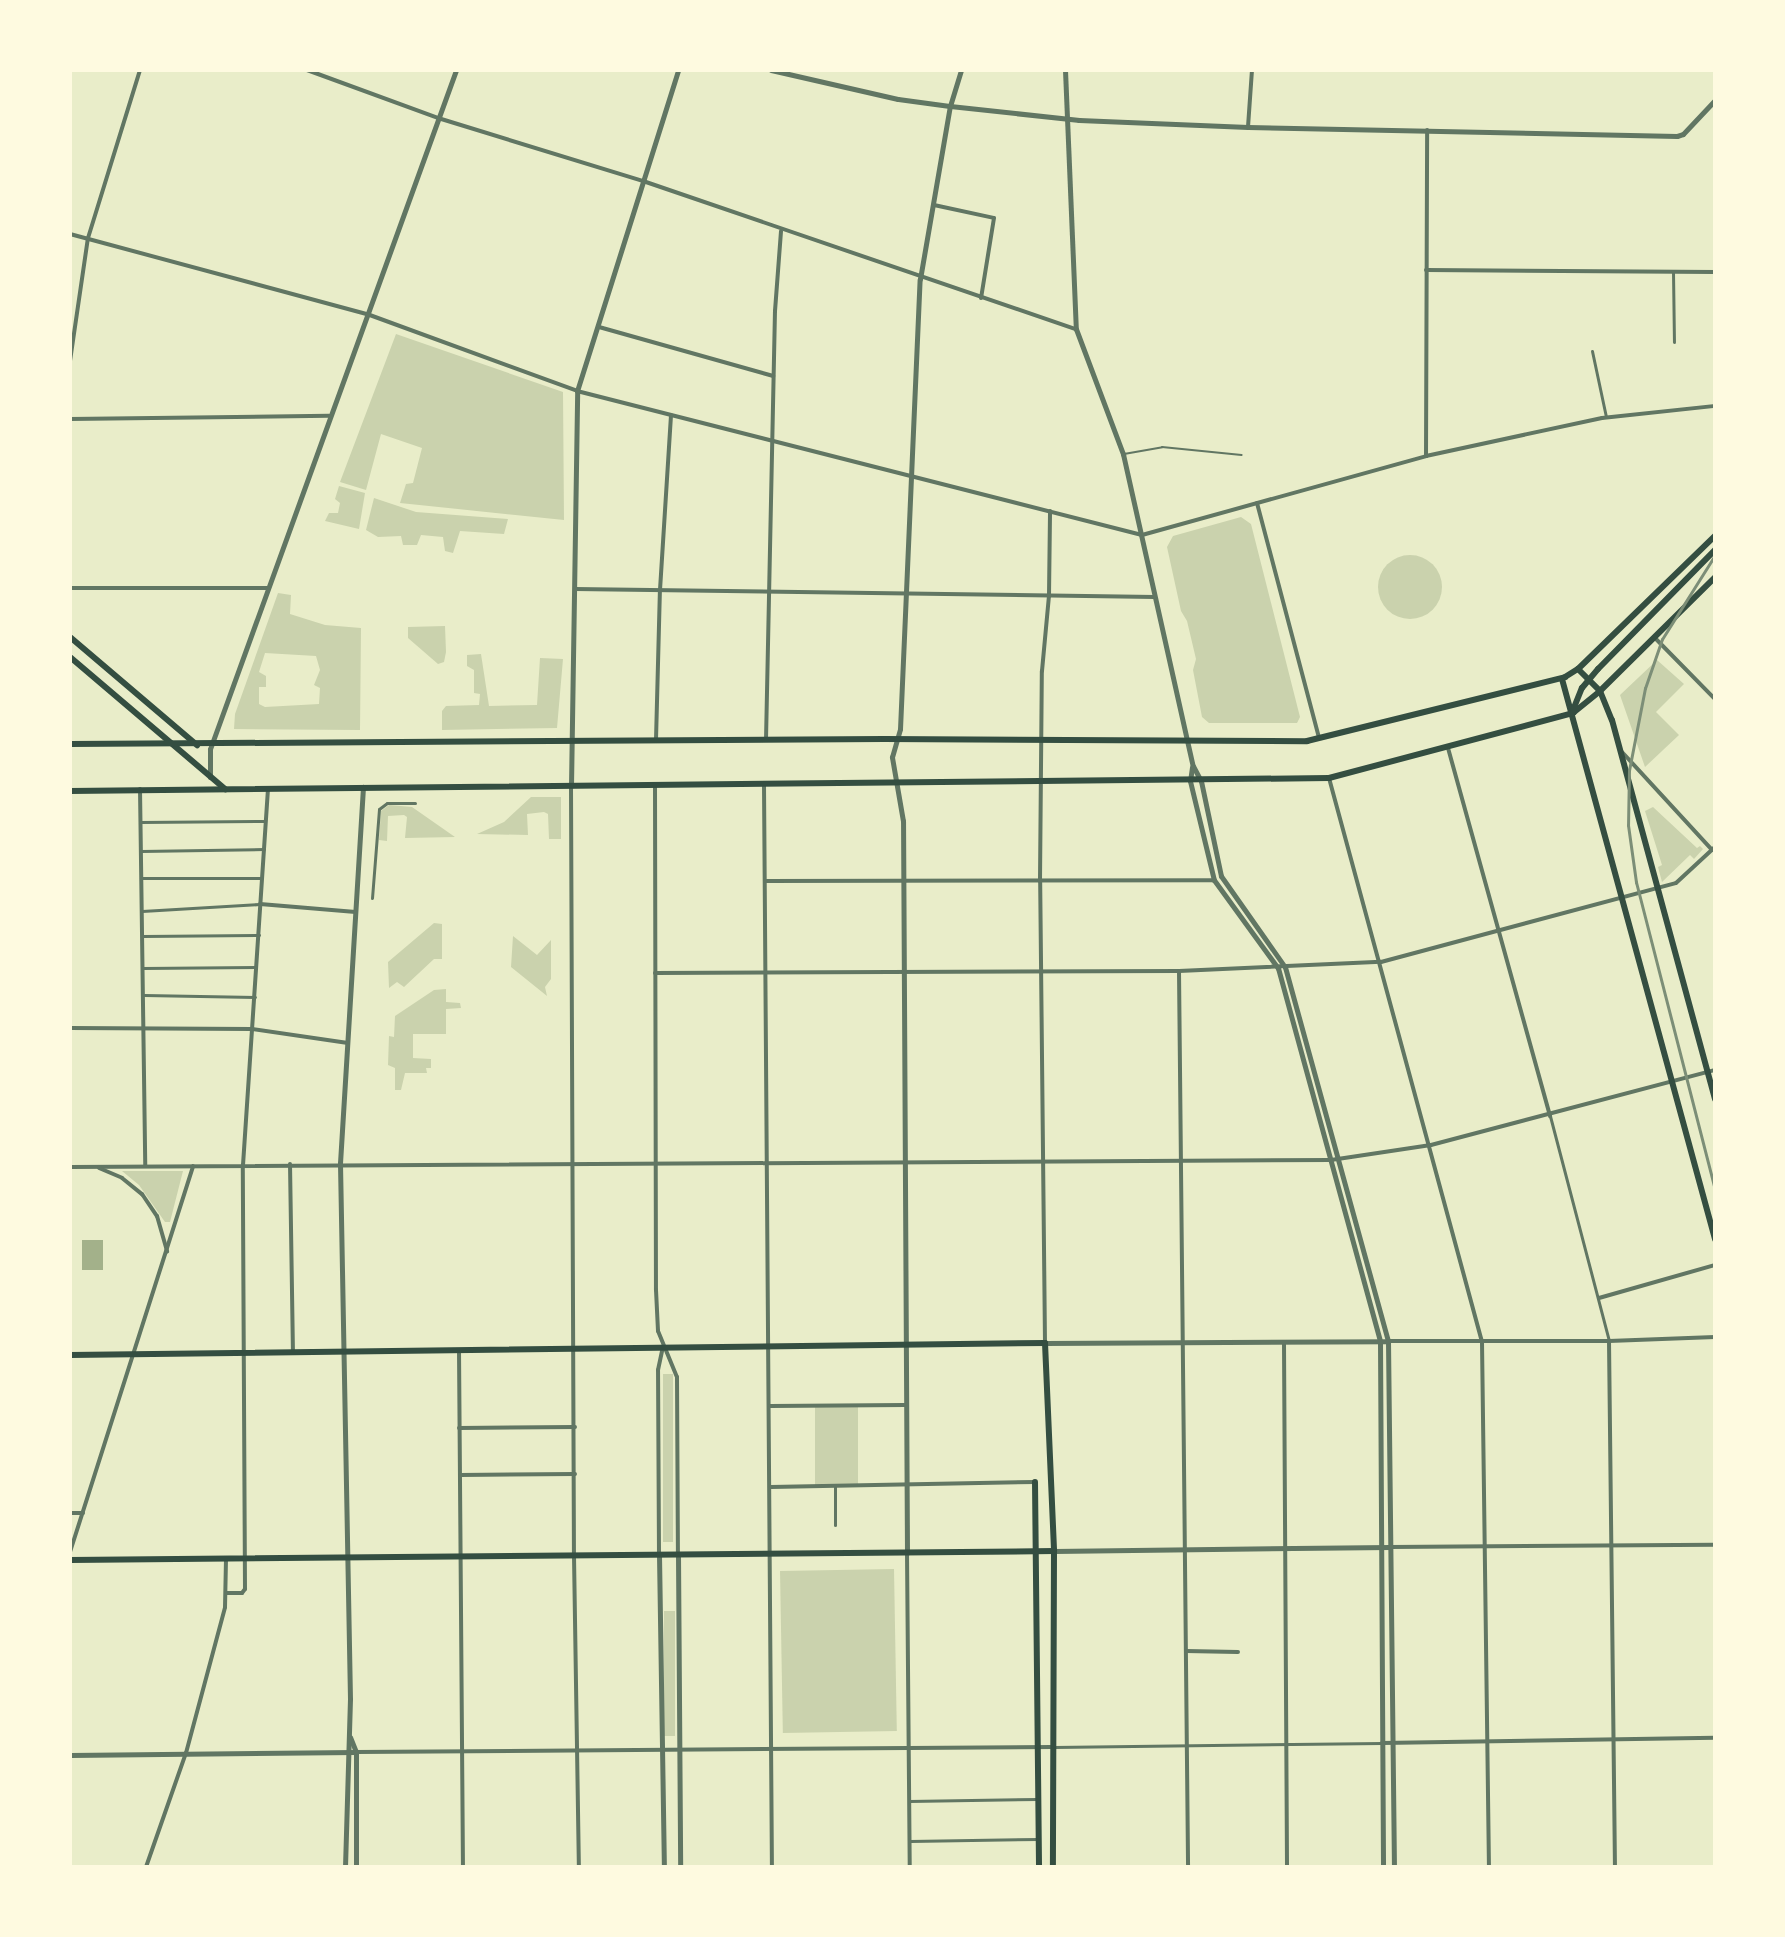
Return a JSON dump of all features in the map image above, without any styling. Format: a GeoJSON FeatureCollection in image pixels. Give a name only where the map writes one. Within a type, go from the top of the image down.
{"type":"FeatureCollection","features":[{"type":"Feature","properties":{"kind":"main road"},"geometry":{"type":"LineString","coordinates":[[70,744],[211,747],[897,739],[1319,740],[1562,679],[1578,669],[1715,536]]}},
{"type":"Feature","properties":{"kind":"main road"},"geometry":{"type":"LineString","coordinates":[[1573,713],[1577,697],[1589,680],[1715,550]]}},
{"type":"Feature","properties":{"kind":"main road"},"geometry":{"type":"LineString","coordinates":[[70,791],[571,782],[655,786],[1329,778],[1573,713],[1600,691],[1715,577]]}},
{"type":"Feature","properties":{"kind":"main road"},"geometry":{"type":"LineString","coordinates":[[70,637],[197,745]]}},
{"type":"Feature","properties":{"kind":"main road"},"geometry":{"type":"LineString","coordinates":[[70,657],[225,789]]}},
{"type":"Feature","properties":{"kind":"main road"},"geometry":{"type":"LineString","coordinates":[[1578,669],[1600,691],[1621,750],[1656,887],[1712,1071],[1715,1099]]}},
{"type":"Feature","properties":{"kind":"main road"},"geometry":{"type":"LineString","coordinates":[[1562,679],[1715,1239]]}},
{"type":"Feature","properties":{"kind":"main road"},"geometry":{"type":"LineString","coordinates":[[123,704],[134,691]]}},
{"type":"Feature","properties":{"kind":"main road"},"geometry":{"type":"LineString","coordinates":[[70,1355],[1045,1343],[1054,1551],[1053,1867]]}},
{"type":"Feature","properties":{"kind":"main road"},"geometry":{"type":"LineString","coordinates":[[1035,1482],[1039,1867]]}},
{"type":"Feature","properties":{"kind":"main road"},"geometry":{"type":"LineString","coordinates":[[70,1560],[1054,1551]]}},
{"type":"Feature","properties":{"kind":"street"},"geometry":{"type":"LineString","coordinates":[[70,361],[88,238],[140,70]]}},
{"type":"Feature","properties":{"kind":"street"},"geometry":{"type":"LineString","coordinates":[[307,70],[438,118],[643,181],[920,279],[1076,329]]}},
{"type":"Feature","properties":{"kind":"street"},"geometry":{"type":"LineString","coordinates":[[213,780],[207,764],[211,747],[456,70]]}},
{"type":"Feature","properties":{"kind":"street"},"geometry":{"type":"LineString","coordinates":[[579,1867],[574,1556],[571,782],[577,391],[678,70]]}},
{"type":"Feature","properties":{"kind":"street"},"geometry":{"type":"LineString","coordinates":[[771,70],[898,99],[950,106],[1069,119],[1248,127],[1677,136],[1683,134],[1715,100]]}},
{"type":"Feature","properties":{"kind":"street"},"geometry":{"type":"LineString","coordinates":[[910,1867],[901,882],[903,821],[892,757],[897,739],[907,594],[920,279],[950,106],[961,70]]}},
{"type":"Feature","properties":{"kind":"street"},"geometry":{"type":"LineString","coordinates":[[1065,70],[1076,329],[1123,454],[1221,876],[1285,967],[1388,1341],[1394,1867]]}},
{"type":"Feature","properties":{"kind":"street"},"geometry":{"type":"LineString","coordinates":[[1248,127],[1252,70]]}},
{"type":"Feature","properties":{"kind":"street"},"geometry":{"type":"LineString","coordinates":[[1426,456],[1427,130]]}},
{"type":"Feature","properties":{"kind":"street"},"geometry":{"type":"LineString","coordinates":[[934,205],[994,218],[981,298]]}},
{"type":"Feature","properties":{"kind":"street"},"geometry":{"type":"LineString","coordinates":[[766,741],[773,376],[781,231]]}},
{"type":"Feature","properties":{"kind":"street"},"geometry":{"type":"LineString","coordinates":[[70,234],[367,314],[577,391],[1142,535],[1426,456],[1606,417],[1715,406]]}},
{"type":"Feature","properties":{"kind":"street"},"geometry":{"type":"LineString","coordinates":[[1426,270],[1715,272]]}},
{"type":"Feature","properties":{"kind":"street"},"geometry":{"type":"LineString","coordinates":[[1673,272],[1674,342]]}},
{"type":"Feature","properties":{"kind":"street"},"geometry":{"type":"LineString","coordinates":[[599,327],[773,376]]}},
{"type":"Feature","properties":{"kind":"street"},"geometry":{"type":"LineString","coordinates":[[1592,351],[1606,417]]}},
{"type":"Feature","properties":{"kind":"street"},"geometry":{"type":"LineString","coordinates":[[656,743],[660,590],[671,415]]}},
{"type":"Feature","properties":{"kind":"street"},"geometry":{"type":"LineString","coordinates":[[70,419],[329,416]]}},
{"type":"Feature","properties":{"kind":"street"},"geometry":{"type":"LineString","coordinates":[[1257,503],[1319,740]]}},
{"type":"Feature","properties":{"kind":"street"},"geometry":{"type":"LineString","coordinates":[[1050,511],[1049,596],[1042,671],[1040,881],[1045,1343],[1609,1341],[1715,1337]]}},
{"type":"Feature","properties":{"kind":"street"},"geometry":{"type":"LineString","coordinates":[[70,588],[270,588]]}},
{"type":"Feature","properties":{"kind":"street"},"geometry":{"type":"LineString","coordinates":[[575,589],[1155,597]]}},
{"type":"Feature","properties":{"kind":"street"},"geometry":{"type":"LineString","coordinates":[[1655,638],[1715,699]]}},
{"type":"Feature","properties":{"kind":"street"},"geometry":{"type":"LineString","coordinates":[[1448,748],[1609,1341],[1615,1867]]}},
{"type":"Feature","properties":{"kind":"street"},"geometry":{"type":"LineString","coordinates":[[655,973],[1179,971],[1381,962],[1499,933],[1676,883],[1714,850],[1621,750]]}},
{"type":"Feature","properties":{"kind":"street"},"geometry":{"type":"LineString","coordinates":[[1193,766],[1190,781],[1214,880],[1278,968],[1380,1342],[1383,1867]]}},
{"type":"Feature","properties":{"kind":"street"},"geometry":{"type":"LineString","coordinates":[[1329,778],[1482,1342],[1489,1867]]}},
{"type":"Feature","properties":{"kind":"street"},"geometry":{"type":"LineString","coordinates":[[764,785],[772,1867]]}},
{"type":"Feature","properties":{"kind":"street"},"geometry":{"type":"LineString","coordinates":[[345,1867],[346,1752],[350,1736],[340,1163],[363,786]]}},
{"type":"Feature","properties":{"kind":"street"},"geometry":{"type":"LineString","coordinates":[[655,786],[658,1331],[677,1377],[680,1867]]}},
{"type":"Feature","properties":{"kind":"street"},"geometry":{"type":"LineString","coordinates":[[140,789],[145,1166]]}},
{"type":"Feature","properties":{"kind":"street"},"geometry":{"type":"LineString","coordinates":[[226,1593],[244,1592],[243,1165],[268,789]]}},
{"type":"Feature","properties":{"kind":"street"},"geometry":{"type":"LineString","coordinates":[[372,898],[379,809],[387,803],[415,803]]}},
{"type":"Feature","properties":{"kind":"street"},"geometry":{"type":"LineString","coordinates":[[140,822],[266,821]]}},
{"type":"Feature","properties":{"kind":"street"},"geometry":{"type":"LineString","coordinates":[[141,851],[264,849]]}},
{"type":"Feature","properties":{"kind":"street"},"geometry":{"type":"LineString","coordinates":[[141,878],[262,878]]}},
{"type":"Feature","properties":{"kind":"street"},"geometry":{"type":"LineString","coordinates":[[766,881],[1214,880]]}},
{"type":"Feature","properties":{"kind":"street"},"geometry":{"type":"LineString","coordinates":[[142,911],[260,904],[356,912]]}},
{"type":"Feature","properties":{"kind":"street"},"geometry":{"type":"LineString","coordinates":[[143,936],[259,935]]}},
{"type":"Feature","properties":{"kind":"street"},"geometry":{"type":"LineString","coordinates":[[143,968],[257,967]]}},
{"type":"Feature","properties":{"kind":"street"},"geometry":{"type":"LineString","coordinates":[[1179,971],[1188,1867]]}},
{"type":"Feature","properties":{"kind":"street"},"geometry":{"type":"LineString","coordinates":[[144,995],[255,997]]}},
{"type":"Feature","properties":{"kind":"street"},"geometry":{"type":"LineString","coordinates":[[70,1028],[252,1029],[348,1043]]}},
{"type":"Feature","properties":{"kind":"street"},"geometry":{"type":"LineString","coordinates":[[70,1167],[1181,1158],[1331,1160],[1431,1145],[1712,1071]]}},
{"type":"Feature","properties":{"kind":"street"},"geometry":{"type":"LineString","coordinates":[[290,1164],[293,1352]]}},
{"type":"Feature","properties":{"kind":"street"},"geometry":{"type":"LineString","coordinates":[[96,1166],[122,1178],[142,1194],[157,1216],[167,1254]]}},
{"type":"Feature","properties":{"kind":"street"},"geometry":{"type":"LineString","coordinates":[[70,1552],[193,1166]]}},
{"type":"Feature","properties":{"kind":"street"},"geometry":{"type":"LineString","coordinates":[[1599,1298],[1715,1265]]}},
{"type":"Feature","properties":{"kind":"street"},"geometry":{"type":"LineString","coordinates":[[1284,1343],[1287,1867]]}},
{"type":"Feature","properties":{"kind":"street"},"geometry":{"type":"LineString","coordinates":[[663,1347],[658,1370],[664,1867]]}},
{"type":"Feature","properties":{"kind":"street"},"geometry":{"type":"LineString","coordinates":[[459,1350],[463,1867]]}},
{"type":"Feature","properties":{"kind":"street"},"geometry":{"type":"LineString","coordinates":[[770,1406],[905,1405]]}},
{"type":"Feature","properties":{"kind":"street"},"geometry":{"type":"LineString","coordinates":[[459,1428],[575,1427]]}},
{"type":"Feature","properties":{"kind":"street"},"geometry":{"type":"LineString","coordinates":[[460,1475],[575,1474]]}},
{"type":"Feature","properties":{"kind":"street"},"geometry":{"type":"LineString","coordinates":[[771,1487],[1035,1482]]}},
{"type":"Feature","properties":{"kind":"street"},"geometry":{"type":"LineString","coordinates":[[835,1486],[835,1525]]}},
{"type":"Feature","properties":{"kind":"street"},"geometry":{"type":"LineString","coordinates":[[70,1513],[83,1513]]}},
{"type":"Feature","properties":{"kind":"street"},"geometry":{"type":"LineString","coordinates":[[1054,1551],[1715,1545]]}},
{"type":"Feature","properties":{"kind":"street"},"geometry":{"type":"LineString","coordinates":[[146,1867],[186,1753],[226,1593],[226,1560]]}},
{"type":"Feature","properties":{"kind":"street"},"geometry":{"type":"LineString","coordinates":[[1186,1651],[1238,1652]]}},
{"type":"Feature","properties":{"kind":"street"},"geometry":{"type":"LineString","coordinates":[[350,1736],[356,1752],[356,1867]]}},
{"type":"Feature","properties":{"kind":"street"},"geometry":{"type":"LineString","coordinates":[[70,1755],[771,1751],[1715,1738]]}},
{"type":"Feature","properties":{"kind":"street"},"geometry":{"type":"LineString","coordinates":[[909,1801],[1039,1799]]}},
{"type":"Feature","properties":{"kind":"street"},"geometry":{"type":"LineString","coordinates":[[910,1841],[1039,1839]]}},
{"type":"Feature","properties":{"kind":"lane"},"geometry":{"type":"LineString","coordinates":[[1123,454],[1162,447],[1242,455]]}},
{"type":"Feature","properties":{"kind":"shaded area"},"geometry":{"type":"Polygon","coordinates":[[[396,334],[563,392],[564,520],[400,503],[406,484],[413,483],[422,448],[381,434],[366,490],[340,482],[396,334]]]}},
{"type":"Feature","properties":{"kind":"shaded area"},"geometry":{"type":"Polygon","coordinates":[[[339,486],[365,493],[359,529],[325,521],[329,513],[338,513],[340,503],[335,499],[339,486]]]}},
{"type":"Feature","properties":{"kind":"shaded area"},"geometry":{"type":"Polygon","coordinates":[[[374,498],[416,512],[508,519],[504,534],[460,531],[453,553],[445,551],[443,537],[421,535],[417,545],[403,545],[401,536],[378,537],[366,530],[374,498]]]}},
{"type":"Feature","properties":{"kind":"shaded area"},"geometry":{"type":"Polygon","coordinates":[[[1241,517],[1251,524],[1300,717],[1297,723],[1209,723],[1202,717],[1193,670],[1196,659],[1187,621],[1181,611],[1167,547],[1173,536],[1241,517]]]}},
{"type":"Feature","properties":{"kind":"shaded area"},"geometry":{"type":"Polygon","coordinates":[[[1410,555],[1422,557],[1433,564],[1440,575],[1440,599],[1433,610],[1422,617],[1410,619],[1398,617],[1387,610],[1380,599],[1378,587],[1380,575],[1387,564],[1398,557],[1410,555]]]}},
{"type":"Feature","properties":{"kind":"shaded area"},"geometry":{"type":"Polygon","coordinates":[[[278,593],[291,595],[290,614],[325,625],[361,628],[360,730],[234,729],[235,714],[278,593]],[[265,653],[259,672],[266,676],[266,687],[259,687],[259,704],[265,707],[319,704],[320,688],[314,685],[320,670],[316,656],[265,653]]]}},
{"type":"Feature","properties":{"kind":"shaded area"},"geometry":{"type":"Polygon","coordinates":[[[445,626],[446,652],[444,662],[438,664],[408,638],[408,627],[445,626]]]}},
{"type":"Feature","properties":{"kind":"shaded area"},"geometry":{"type":"Polygon","coordinates":[[[481,654],[489,706],[537,705],[540,658],[563,659],[557,728],[442,730],[442,711],[446,706],[479,705],[480,694],[474,693],[474,670],[467,666],[467,655],[481,654]]]}},
{"type":"Feature","properties":{"kind":"shaded area"},"geometry":{"type":"Polygon","coordinates":[[[1657,660],[1684,684],[1656,712],[1679,735],[1645,767],[1620,695],[1657,660]]]}},
{"type":"Feature","properties":{"kind":"shaded area"},"geometry":{"type":"Polygon","coordinates":[[[531,797],[561,797],[561,839],[549,839],[548,814],[544,812],[527,814],[528,835],[477,834],[504,822],[531,797]]]}},
{"type":"Feature","properties":{"kind":"shaded area"},"geometry":{"type":"Polygon","coordinates":[[[389,805],[412,807],[455,837],[405,838],[407,817],[404,815],[388,816],[387,841],[379,840],[381,811],[389,805]]]}},
{"type":"Feature","properties":{"kind":"shaded area"},"geometry":{"type":"Polygon","coordinates":[[[1653,807],[1697,848],[1700,846],[1703,849],[1694,859],[1690,855],[1662,882],[1658,867],[1662,865],[1645,811],[1653,807]]]}},
{"type":"Feature","properties":{"kind":"shaded area"},"geometry":{"type":"Polygon","coordinates":[[[434,923],[442,924],[442,959],[434,959],[404,987],[397,982],[389,988],[388,962],[434,923]]]}},
{"type":"Feature","properties":{"kind":"shaded area"},"geometry":{"type":"Polygon","coordinates":[[[513,936],[537,955],[551,940],[551,979],[545,987],[547,996],[511,967],[513,936]]]}},
{"type":"Feature","properties":{"kind":"shaded area"},"geometry":{"type":"Polygon","coordinates":[[[446,989],[446,1002],[460,1003],[461,1008],[446,1009],[446,1034],[413,1034],[413,1058],[431,1059],[431,1068],[426,1068],[427,1073],[405,1073],[401,1090],[395,1090],[395,1068],[388,1065],[389,1036],[394,1037],[395,1016],[434,990],[446,989]]]}},
{"type":"Feature","properties":{"kind":"shaded area"},"geometry":{"type":"Polygon","coordinates":[[[122,1171],[183,1171],[170,1222],[165,1222],[139,1185],[122,1171]]]}},
{"type":"Feature","properties":{"kind":"shaded area"},"geometry":{"type":"Polygon","coordinates":[[[82,1240],[103,1240],[103,1270],[82,1270],[82,1240]]]}},
{"type":"Feature","properties":{"kind":"shaded area"},"geometry":{"type":"Polygon","coordinates":[[[663,1374],[673,1374],[673,1542],[663,1542],[663,1374]]]}},
{"type":"Feature","properties":{"kind":"shaded area"},"geometry":{"type":"Polygon","coordinates":[[[815,1406],[858,1406],[858,1487],[815,1487],[815,1406]]]}},
{"type":"Feature","properties":{"kind":"shaded area"},"geometry":{"type":"Polygon","coordinates":[[[894,1569],[897,1731],[783,1733],[780,1571],[894,1569]]]}},
{"type":"Feature","properties":{"kind":"shaded area"},"geometry":{"type":"Polygon","coordinates":[[[664,1611],[675,1611],[675,1736],[664,1736],[664,1611]]]}},
{"type":"Feature","properties":{"kind":"railway"},"geometry":{"type":"LineString","coordinates":[[1715,555],[1662,639],[1645,688],[1629,770],[1628,825],[1636,882],[1715,1190]]}}]}
